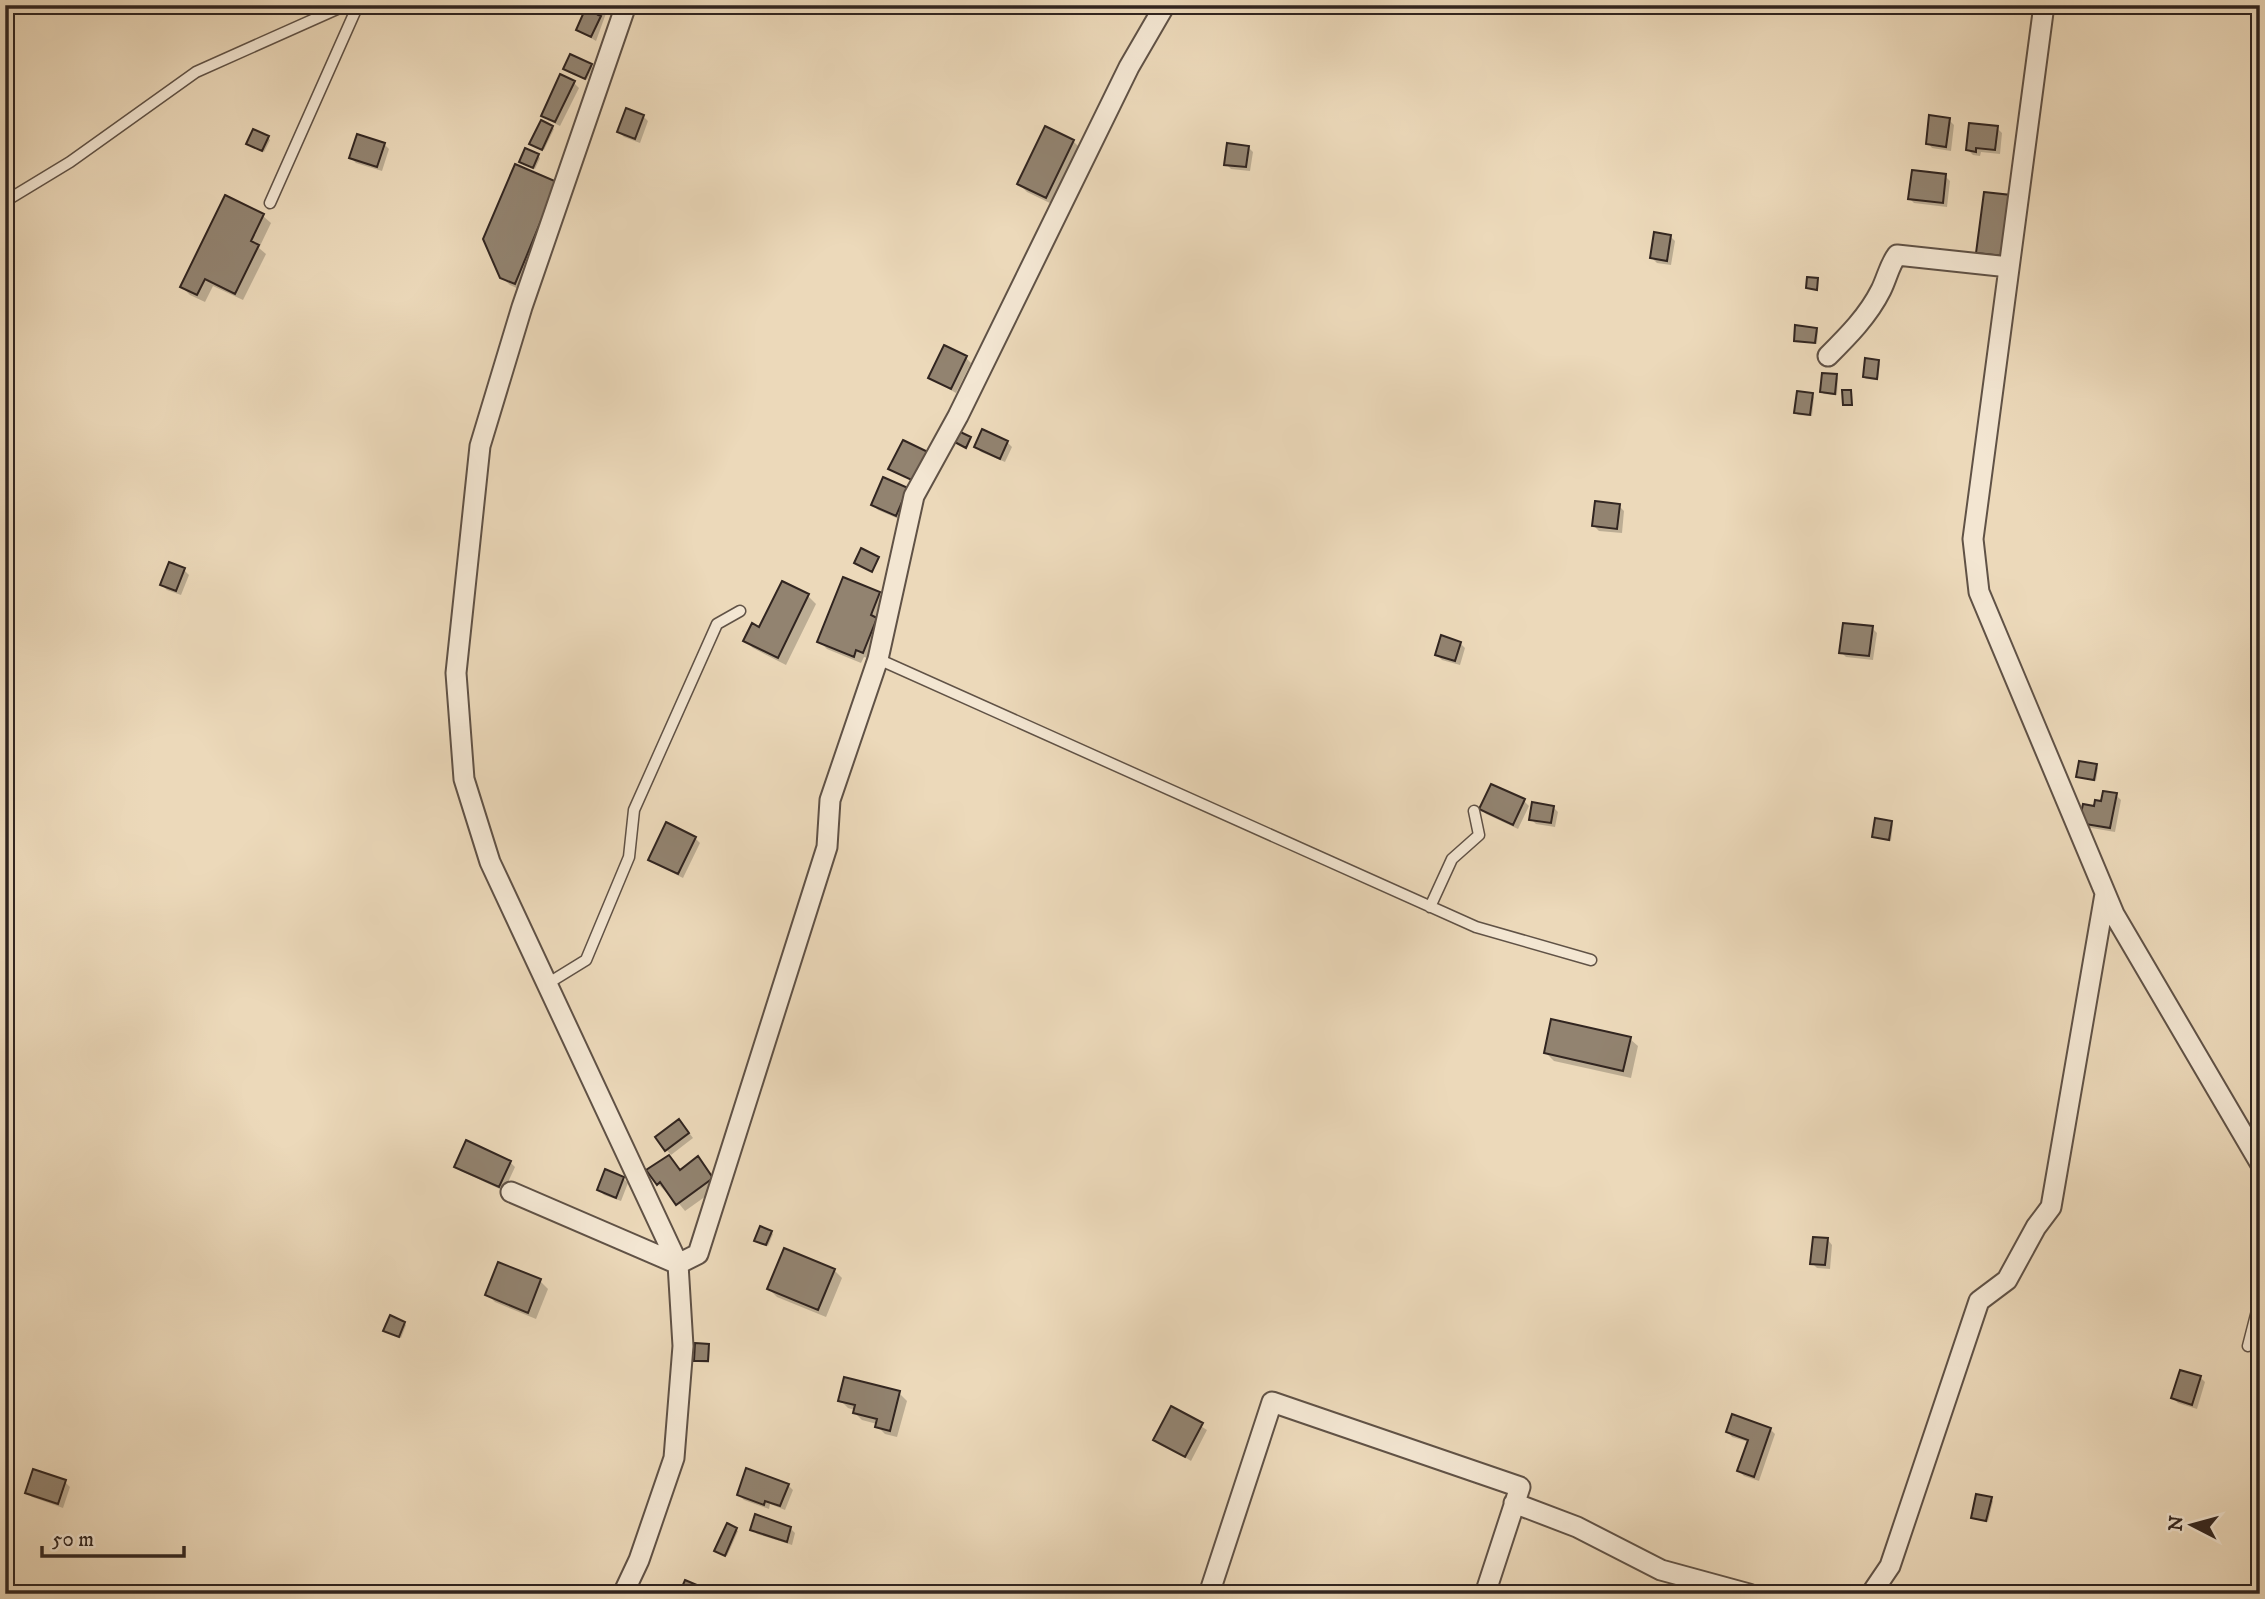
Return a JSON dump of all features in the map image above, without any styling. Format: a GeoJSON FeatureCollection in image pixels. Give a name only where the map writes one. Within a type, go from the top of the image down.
{"type":"FeatureCollection","features":[{"type":"Feature","properties":{"kind":"street"},"geometry":{"type":"LineString","coordinates":[[623,1594],[639,1560],[674,1458],[682,1346],[678,1264],[490,862],[464,779],[456,673],[480,446],[522,307],[626,5]]}},
{"type":"Feature","properties":{"kind":"street"},"geometry":{"type":"LineString","coordinates":[[511,1192],[678,1264],[698,1254],[827,847],[830,800],[878,659],[914,496],[958,416],[1129,67],[1165,5]]}},
{"type":"Feature","properties":{"kind":"street"},"geometry":{"type":"LineString","coordinates":[[2043,5],[1973,539],[1979,592],[2114,914],[2260,1163]]}},
{"type":"Feature","properties":{"kind":"street"},"geometry":{"type":"LineString","coordinates":[[1828,356],[1856,328],[1881,290],[1889,266],[1897,255],[2009,267]]}},
{"type":"Feature","properties":{"kind":"street"},"geometry":{"type":"LineString","coordinates":[[1871,1594],[1890,1566],[1979,1301],[2007,1280],[2036,1227],[2051,1207],[2105,893]]}},
{"type":"Feature","properties":{"kind":"street"},"geometry":{"type":"LineString","coordinates":[[1209,1594],[1272,1402],[1520,1487],[1485,1594]]}},
{"type":"Feature","properties":{"kind":"street"},"geometry":{"type":"LineString","coordinates":[[1514,1503],[1577,1527],[1661,1570],[1749,1594]]}},
{"type":"Feature","properties":{"kind":"lane"},"geometry":{"type":"LineString","coordinates":[[5,199],[70,162],[196,72],[346,5]]}},
{"type":"Feature","properties":{"kind":"lane"},"geometry":{"type":"LineString","coordinates":[[270,203],[358,5]]}},
{"type":"Feature","properties":{"kind":"lane"},"geometry":{"type":"LineString","coordinates":[[547,984],[586,960],[629,857],[634,810],[717,624],[740,611]]}},
{"type":"Feature","properties":{"kind":"lane"},"geometry":{"type":"LineString","coordinates":[[878,659],[1476,927],[1591,960]]}},
{"type":"Feature","properties":{"kind":"lane"},"geometry":{"type":"LineString","coordinates":[[1430,907],[1452,859],[1479,835],[1474,811]]}},
{"type":"Feature","properties":{"kind":"lane"},"geometry":{"type":"LineString","coordinates":[[2248,1346],[2260,1299]]}},
{"type":"Feature","properties":{"kind":"building"},"geometry":{"type":"Polygon","coordinates":[[[587,5],[602,5],[598,15],[601,16],[591,37],[576,30],[587,5]]]}},
{"type":"Feature","properties":{"kind":"building"},"geometry":{"type":"Polygon","coordinates":[[[570,54],[592,64],[585,79],[563,69],[570,54]]]}},
{"type":"Feature","properties":{"kind":"building"},"geometry":{"type":"Polygon","coordinates":[[[560,74],[575,81],[555,122],[541,116],[560,74]]]}},
{"type":"Feature","properties":{"kind":"building"},"geometry":{"type":"Polygon","coordinates":[[[626,108],[644,115],[635,139],[617,132],[626,108]]]}},
{"type":"Feature","properties":{"kind":"building"},"geometry":{"type":"Polygon","coordinates":[[[1929,115],[1950,118],[1946,147],[1926,144],[1929,115]]]}},
{"type":"Feature","properties":{"kind":"building"},"geometry":{"type":"Polygon","coordinates":[[[541,120],[553,126],[542,150],[529,144],[541,120]]]}},
{"type":"Feature","properties":{"kind":"building"},"geometry":{"type":"Polygon","coordinates":[[[1969,123],[1998,126],[1995,150],[1966,150],[1969,123]]]}},
{"type":"Feature","properties":{"kind":"building"},"geometry":{"type":"Polygon","coordinates":[[[1045,126],[1074,140],[1046,198],[1017,184],[1045,126]]]}},
{"type":"Feature","properties":{"kind":"building"},"geometry":{"type":"Polygon","coordinates":[[[253,129],[269,136],[262,151],[246,144],[253,129]]]}},
{"type":"Feature","properties":{"kind":"building"},"geometry":{"type":"Polygon","coordinates":[[[357,134],[385,143],[377,167],[349,158],[357,134]]]}},
{"type":"Feature","properties":{"kind":"building"},"geometry":{"type":"Polygon","coordinates":[[[1227,143],[1249,146],[1246,167],[1224,165],[1227,143]]]}},
{"type":"Feature","properties":{"kind":"building"},"geometry":{"type":"Polygon","coordinates":[[[525,148],[539,154],[533,168],[519,162],[525,148]]]}},
{"type":"Feature","properties":{"kind":"building"},"geometry":{"type":"Polygon","coordinates":[[[515,164],[557,182],[515,284],[500,278],[483,239],[515,164]]]}},
{"type":"Feature","properties":{"kind":"building"},"geometry":{"type":"Polygon","coordinates":[[[1912,170],[1946,174],[1943,203],[1908,199],[1912,170]]]}},
{"type":"Feature","properties":{"kind":"building"},"geometry":{"type":"Polygon","coordinates":[[[1984,192],[2011,195],[2003,256],[1976,253],[1984,192]]]}},
{"type":"Feature","properties":{"kind":"building"},"geometry":{"type":"Polygon","coordinates":[[[225,195],[264,214],[251,241],[259,245],[235,294],[205,279],[197,295],[180,287],[225,195]]]}},
{"type":"Feature","properties":{"kind":"building"},"geometry":{"type":"Polygon","coordinates":[[[1654,232],[1671,235],[1667,261],[1650,258],[1654,232]]]}},
{"type":"Feature","properties":{"kind":"building"},"geometry":{"type":"Polygon","coordinates":[[[1807,277],[1818,278],[1817,290],[1806,288],[1807,277]]]}},
{"type":"Feature","properties":{"kind":"building"},"geometry":{"type":"Polygon","coordinates":[[[1795,325],[1817,328],[1815,343],[1794,341],[1795,325]]]}},
{"type":"Feature","properties":{"kind":"building"},"geometry":{"type":"Polygon","coordinates":[[[944,345],[967,356],[951,389],[928,378],[944,345]]]}},
{"type":"Feature","properties":{"kind":"building"},"geometry":{"type":"Polygon","coordinates":[[[1865,358],[1879,360],[1877,379],[1863,377],[1865,358]]]}},
{"type":"Feature","properties":{"kind":"building"},"geometry":{"type":"Polygon","coordinates":[[[1822,373],[1837,374],[1835,394],[1820,392],[1822,373]]]}},
{"type":"Feature","properties":{"kind":"building"},"geometry":{"type":"Polygon","coordinates":[[[1842,390],[1851,390],[1852,405],[1843,405],[1842,390]]]}},
{"type":"Feature","properties":{"kind":"building"},"geometry":{"type":"Polygon","coordinates":[[[1797,391],[1813,393],[1810,415],[1794,413],[1797,391]]]}},
{"type":"Feature","properties":{"kind":"building"},"geometry":{"type":"Polygon","coordinates":[[[954,429],[971,437],[966,448],[949,439],[954,429]]]}},
{"type":"Feature","properties":{"kind":"building"},"geometry":{"type":"Polygon","coordinates":[[[982,429],[1008,441],[1000,459],[974,447],[982,429]]]}},
{"type":"Feature","properties":{"kind":"building"},"geometry":{"type":"Polygon","coordinates":[[[903,440],[930,453],[916,482],[888,469],[903,440]]]}},
{"type":"Feature","properties":{"kind":"building"},"geometry":{"type":"Polygon","coordinates":[[[883,477],[908,488],[896,516],[871,505],[883,477]]]}},
{"type":"Feature","properties":{"kind":"building"},"geometry":{"type":"Polygon","coordinates":[[[1595,501],[1620,504],[1617,529],[1592,526],[1595,501]]]}},
{"type":"Feature","properties":{"kind":"building"},"geometry":{"type":"Polygon","coordinates":[[[861,548],[879,557],[872,572],[854,563],[861,548]]]}},
{"type":"Feature","properties":{"kind":"building"},"geometry":{"type":"Polygon","coordinates":[[[169,562],[185,568],[176,591],[160,585],[169,562]]]}},
{"type":"Feature","properties":{"kind":"building"},"geometry":{"type":"Polygon","coordinates":[[[843,577],[880,592],[871,615],[877,618],[863,653],[856,650],[854,657],[817,642],[843,577]]]}},
{"type":"Feature","properties":{"kind":"building"},"geometry":{"type":"Polygon","coordinates":[[[782,581],[809,594],[778,658],[743,641],[752,623],[759,627],[782,581]]]}},
{"type":"Feature","properties":{"kind":"building"},"geometry":{"type":"Polygon","coordinates":[[[1843,623],[1873,626],[1869,656],[1839,653],[1843,623]]]}},
{"type":"Feature","properties":{"kind":"building"},"geometry":{"type":"Polygon","coordinates":[[[1441,635],[1461,642],[1455,661],[1435,655],[1441,635]]]}},
{"type":"Feature","properties":{"kind":"building"},"geometry":{"type":"Polygon","coordinates":[[[2079,761],[2097,764],[2094,780],[2076,777],[2079,761]]]}},
{"type":"Feature","properties":{"kind":"building"},"geometry":{"type":"Polygon","coordinates":[[[1491,784],[1525,799],[1513,825],[1479,809],[1491,784]]]}},
{"type":"Feature","properties":{"kind":"building"},"geometry":{"type":"Polygon","coordinates":[[[2103,791],[2117,793],[2110,828],[2079,823],[2083,804],[2094,806],[2095,800],[2101,801],[2103,791]]]}},
{"type":"Feature","properties":{"kind":"building"},"geometry":{"type":"Polygon","coordinates":[[[1532,802],[1554,806],[1551,823],[1529,820],[1532,802]]]}},
{"type":"Feature","properties":{"kind":"building"},"geometry":{"type":"Polygon","coordinates":[[[1875,818],[1892,821],[1889,840],[1872,837],[1875,818]]]}},
{"type":"Feature","properties":{"kind":"building"},"geometry":{"type":"Polygon","coordinates":[[[666,822],[696,837],[678,874],[648,860],[666,822]]]}},
{"type":"Feature","properties":{"kind":"building"},"geometry":{"type":"Polygon","coordinates":[[[1551,1019],[1631,1037],[1623,1071],[1544,1053],[1551,1019]]]}},
{"type":"Feature","properties":{"kind":"building"},"geometry":{"type":"Polygon","coordinates":[[[679,1119],[689,1133],[665,1151],[655,1137],[679,1119]]]}},
{"type":"Feature","properties":{"kind":"building"},"geometry":{"type":"Polygon","coordinates":[[[466,1140],[511,1161],[499,1187],[454,1167],[466,1140]]]}},
{"type":"Feature","properties":{"kind":"building"},"geometry":{"type":"Polygon","coordinates":[[[669,1155],[680,1170],[698,1156],[713,1178],[676,1205],[660,1182],[657,1185],[646,1170],[669,1155]]]}},
{"type":"Feature","properties":{"kind":"building"},"geometry":{"type":"Polygon","coordinates":[[[605,1169],[624,1177],[616,1198],[597,1190],[605,1169]]]}},
{"type":"Feature","properties":{"kind":"building"},"geometry":{"type":"Polygon","coordinates":[[[760,1226],[772,1231],[766,1245],[754,1241],[760,1226]]]}},
{"type":"Feature","properties":{"kind":"building"},"geometry":{"type":"Polygon","coordinates":[[[1813,1237],[1828,1238],[1825,1265],[1810,1264],[1813,1237]]]}},
{"type":"Feature","properties":{"kind":"building"},"geometry":{"type":"Polygon","coordinates":[[[784,1248],[835,1269],[818,1310],[767,1289],[784,1248]]]}},
{"type":"Feature","properties":{"kind":"building"},"geometry":{"type":"Polygon","coordinates":[[[498,1262],[541,1279],[528,1313],[485,1295],[498,1262]]]}},
{"type":"Feature","properties":{"kind":"building"},"geometry":{"type":"Polygon","coordinates":[[[390,1315],[405,1322],[399,1337],[383,1331],[390,1315]]]}},
{"type":"Feature","properties":{"kind":"building"},"geometry":{"type":"Polygon","coordinates":[[[695,1343],[709,1344],[708,1361],[694,1361],[695,1343]]]}},
{"type":"Feature","properties":{"kind":"building"},"geometry":{"type":"Polygon","coordinates":[[[2180,1370],[2201,1376],[2192,1405],[2171,1398],[2180,1370]]]}},
{"type":"Feature","properties":{"kind":"building"},"geometry":{"type":"Polygon","coordinates":[[[844,1377],[900,1391],[890,1431],[875,1427],[877,1419],[853,1413],[855,1405],[838,1401],[844,1377]]]}},
{"type":"Feature","properties":{"kind":"building"},"geometry":{"type":"Polygon","coordinates":[[[1171,1406],[1203,1423],[1185,1457],[1153,1440],[1171,1406]]]}},
{"type":"Feature","properties":{"kind":"building"},"geometry":{"type":"Polygon","coordinates":[[[1732,1414],[1771,1428],[1754,1477],[1737,1471],[1748,1440],[1726,1432],[1732,1414]]]}},
{"type":"Feature","properties":{"kind":"building"},"geometry":{"type":"Polygon","coordinates":[[[746,1468],[789,1484],[780,1506],[765,1501],[764,1505],[737,1495],[746,1468]]]}},
{"type":"Feature","properties":{"kind":"building"},"geometry":{"type":"Polygon","coordinates":[[[33,1469],[66,1480],[58,1504],[25,1493],[33,1469]]]}},
{"type":"Feature","properties":{"kind":"building"},"geometry":{"type":"Polygon","coordinates":[[[1976,1494],[1992,1497],[1986,1521],[1971,1518],[1976,1494]]]}},
{"type":"Feature","properties":{"kind":"building"},"geometry":{"type":"Polygon","coordinates":[[[755,1514],[791,1527],[787,1542],[750,1530],[755,1514]]]}},
{"type":"Feature","properties":{"kind":"building"},"geometry":{"type":"Polygon","coordinates":[[[727,1523],[737,1528],[725,1556],[714,1551],[727,1523]]]}},
{"type":"Feature","properties":{"kind":"building"},"geometry":{"type":"Polygon","coordinates":[[[685,1580],[718,1594],[679,1594],[685,1580]]]}},
{"type":"Feature","properties":{"kind":"building"},"geometry":{"type":"Polygon","coordinates":[[[5,1583],[12,1586],[9,1594],[5,1594],[5,1583]]]}}]}
